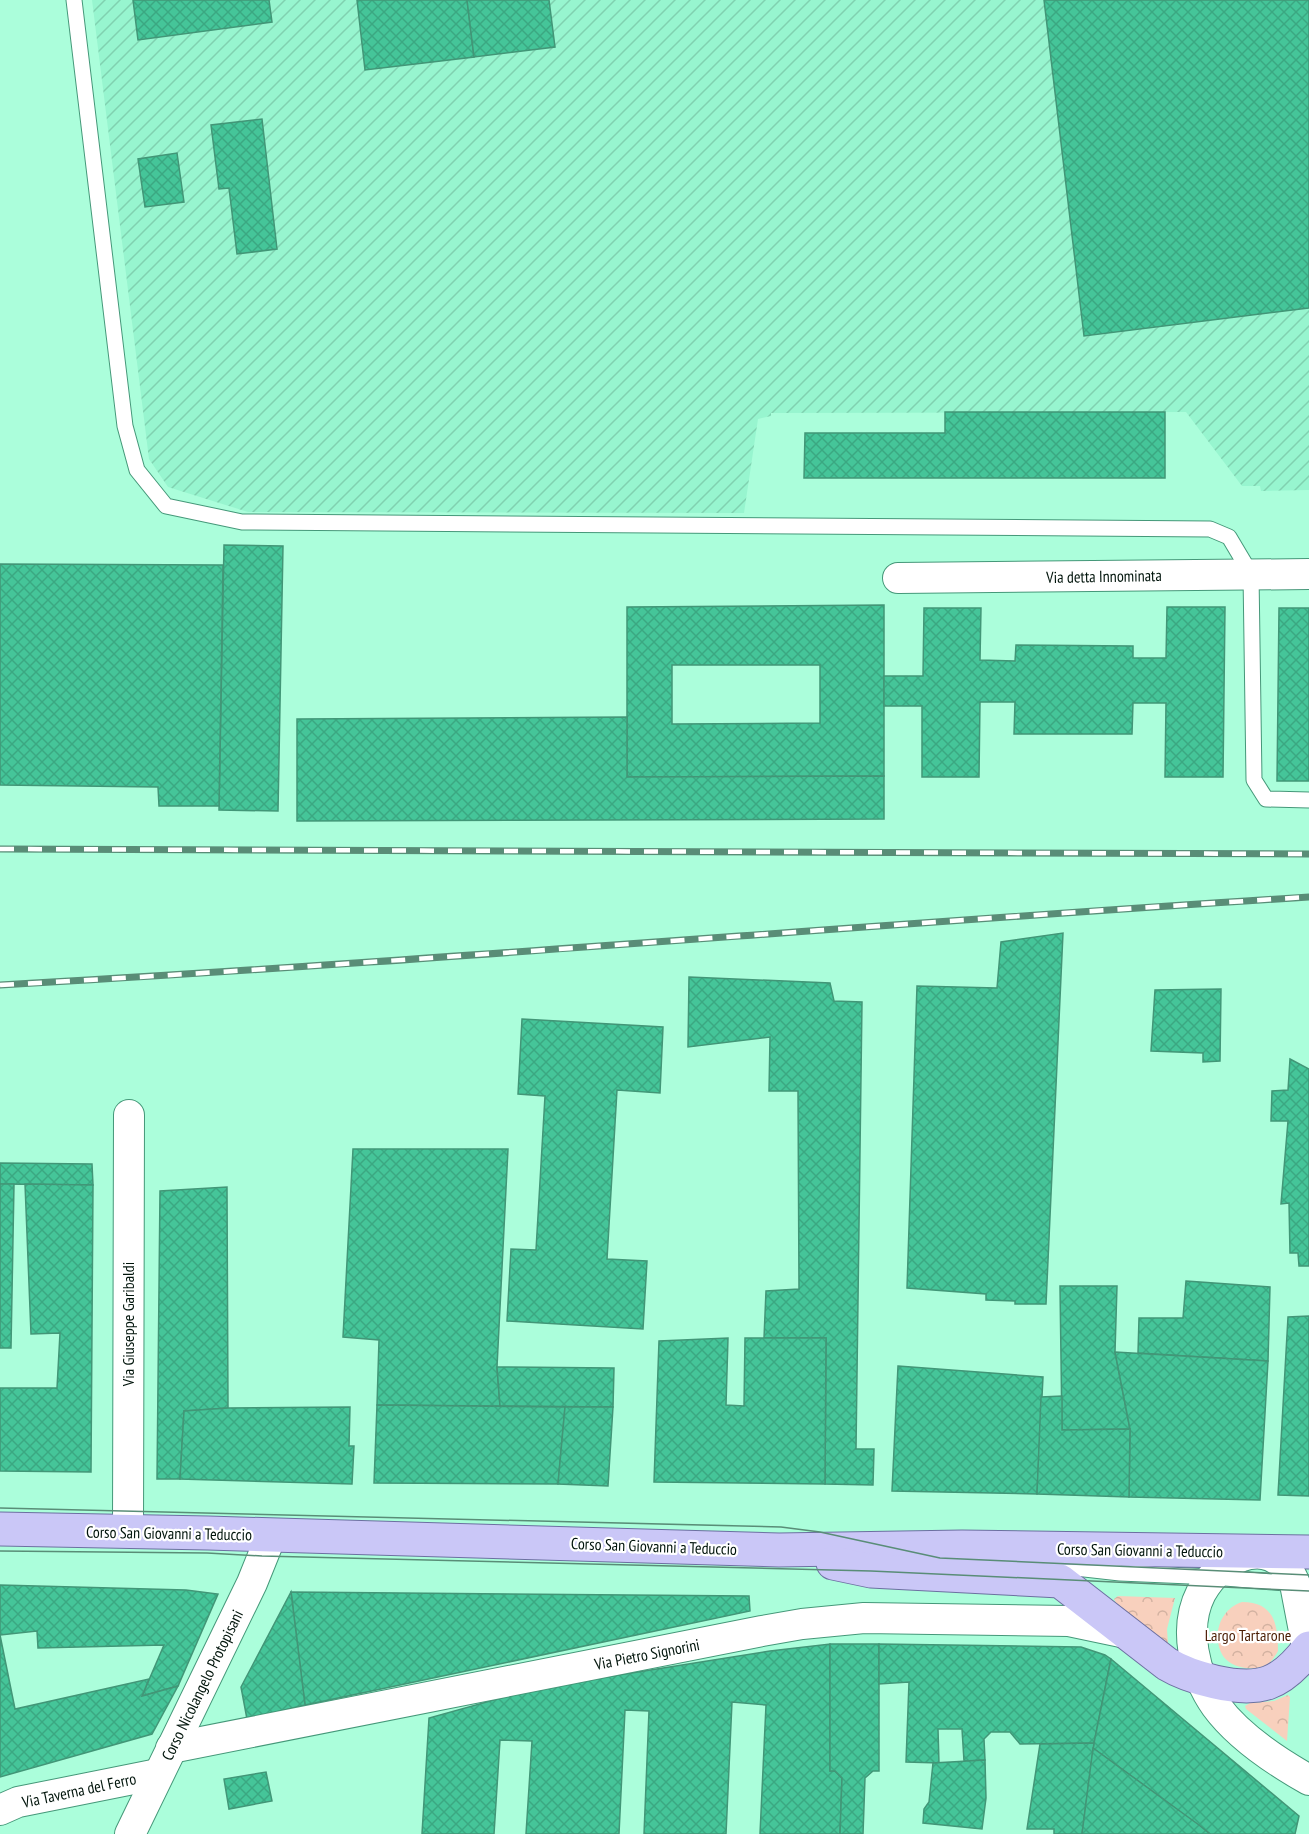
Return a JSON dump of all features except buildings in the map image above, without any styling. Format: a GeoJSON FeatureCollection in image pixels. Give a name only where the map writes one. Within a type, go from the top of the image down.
{"type":"FeatureCollection","features":[{"type":"Feature","properties":{"kind":"main road","name":"Corso San Giovanni a Teduccio"},"geometry":{"type":"LineString","coordinates":[[0,1529],[779,1550],[1166,1549],[1258,1553],[1309,1552]]}},
{"type":"Feature","properties":{"kind":"main road"},"geometry":{"type":"LineString","coordinates":[[779,1550],[871,1571],[1060,1581],[1178,1671],[1201,1679],[1239,1687],[1260,1686],[1280,1677],[1309,1652]]}},
{"type":"Feature","properties":{"kind":"street","name":"Via detta Innominata"},"geometry":{"type":"LineString","coordinates":[[898,578],[1309,573]]}},
{"type":"Feature","properties":{"kind":"street","name":"Via Giuseppe Garibaldi"},"geometry":{"type":"LineString","coordinates":[[128,1532],[129,1115]]}},
{"type":"Feature","properties":{"kind":"street","name":"Corso Nicolangelo Protopisani"},"geometry":{"type":"LineString","coordinates":[[130,1834],[252,1583],[272,1536]]}},
{"type":"Feature","properties":{"kind":"street"},"geometry":{"type":"LineString","coordinates":[[1309,1652],[1302,1584],[1280,1561],[1269,1554],[1241,1556],[1227,1564],[1213,1577],[1200,1595],[1192,1628],[1194,1653],[1201,1679],[1215,1704],[1233,1725],[1279,1762],[1309,1780]]}},
{"type":"Feature","properties":{"kind":"street","name":"Via Pietro Signorini"},"geometry":{"type":"LineString","coordinates":[[165,1761],[739,1635],[825,1621],[864,1618],[1069,1621],[1126,1633]]}},
{"type":"Feature","properties":{"kind":"street","name":"Via Taverna del Ferro"},"geometry":{"type":"LineString","coordinates":[[0,1810],[18,1802],[165,1761]]}},
{"type":"Feature","properties":{"kind":"lane"},"geometry":{"type":"LineString","coordinates":[[74,0],[125,426],[137,470],[166,506],[242,522],[1210,529],[1229,537],[1251,574],[1254,780],[1266,799],[1309,800]]}},
{"type":"Feature","properties":{"kind":"lane"},"geometry":{"type":"LineString","coordinates":[[886,1548],[940,1558],[1026,1562],[1120,1573],[1302,1584]]}},
{"type":"Feature","properties":{"kind":"lane"},"geometry":{"type":"LineString","coordinates":[[1048,1579],[1120,1573]]}},
{"type":"Feature","properties":{"kind":"shaded area"},"geometry":{"type":"Polygon","coordinates":[[[92,0],[1309,0],[1309,490],[1261,491],[1260,486],[1242,486],[1186,412],[771,413],[771,416],[758,419],[744,513],[248,512],[168,487],[149,459],[92,0]]]}},
{"type":"Feature","properties":{"kind":"green space"},"geometry":{"type":"Polygon","coordinates":[[[1118,1596],[1175,1598],[1167,1629],[1168,1644],[1165,1648],[1116,1603],[1114,1599],[1118,1596]]]}},
{"type":"Feature","properties":{"kind":"green space","name":"Largo Tartarone"},"geometry":{"type":"Polygon","coordinates":[[[1242,1602],[1253,1603],[1267,1610],[1275,1624],[1278,1651],[1270,1662],[1261,1667],[1237,1666],[1223,1656],[1219,1648],[1218,1632],[1223,1617],[1234,1606],[1242,1602]]]}},
{"type":"Feature","properties":{"kind":"green space"},"geometry":{"type":"Polygon","coordinates":[[[1288,1695],[1290,1697],[1287,1741],[1245,1706],[1250,1703],[1274,1701],[1288,1695]]]}},
{"type":"Feature","properties":{"kind":"tram line"},"geometry":{"type":"LineString","coordinates":[[0,1508],[781,1527],[820,1532],[940,1558],[1309,1575]]}},
{"type":"Feature","properties":{"kind":"tram line"},"geometry":{"type":"LineString","coordinates":[[0,1551],[207,1553],[871,1571],[1309,1591]]}},
{"type":"Feature","properties":{"kind":"railway"},"geometry":{"type":"LineString","coordinates":[[0,849],[1309,854]]}},
{"type":"Feature","properties":{"kind":"railway"},"geometry":{"type":"LineString","coordinates":[[0,985],[327,965],[1309,897]]}}]}
